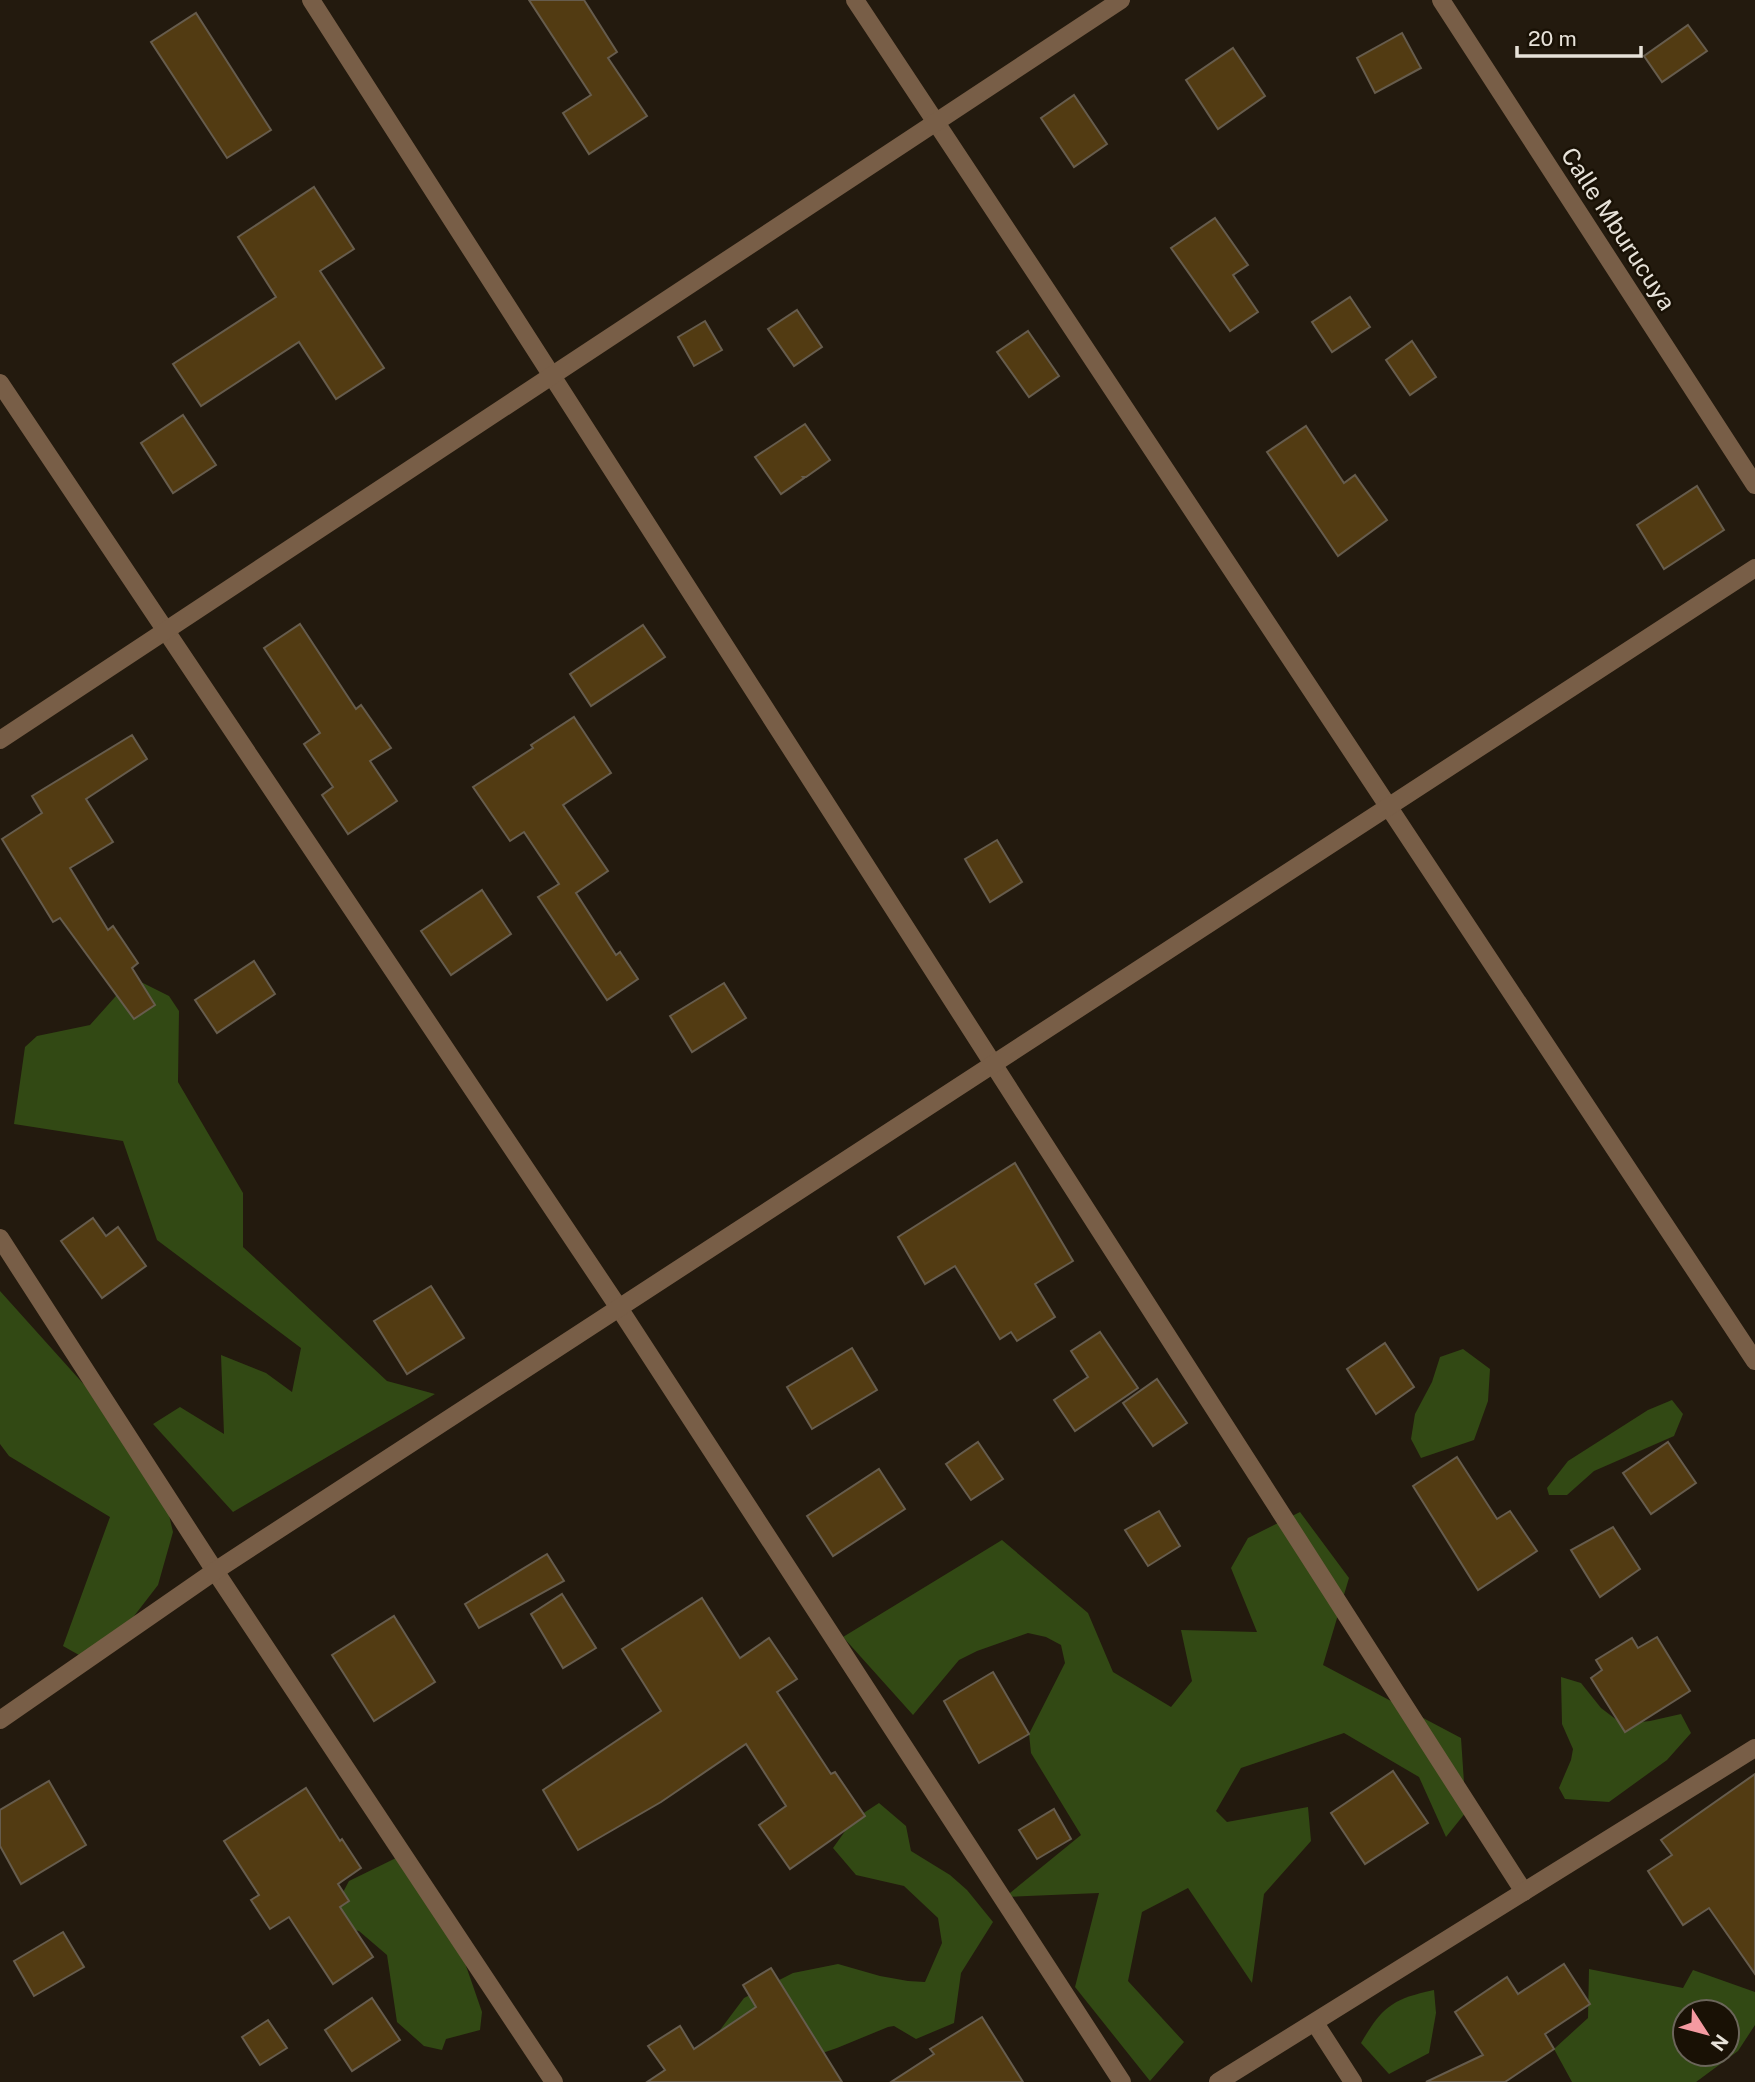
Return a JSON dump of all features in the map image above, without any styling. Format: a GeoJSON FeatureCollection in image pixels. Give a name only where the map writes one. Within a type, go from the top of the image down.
{"type":"FeatureCollection","features":[{"type":"Feature","properties":{"kind":"street"},"geometry":{"type":"LineString","coordinates":[[311,0],[1524,1892]]}},
{"type":"Feature","properties":{"kind":"street"},"geometry":{"type":"LineString","coordinates":[[855,0],[1755,1361]]}},
{"type":"Feature","properties":{"kind":"street"},"geometry":{"type":"LineString","coordinates":[[0,740],[1121,0]]}},
{"type":"Feature","properties":{"kind":"street","name":"Calle Mburucuya"},"geometry":{"type":"LineString","coordinates":[[1441,0],[1755,485]]}},
{"type":"Feature","properties":{"kind":"street"},"geometry":{"type":"LineString","coordinates":[[0,383],[619,1308],[1122,2082]]}},
{"type":"Feature","properties":{"kind":"street"},"geometry":{"type":"LineString","coordinates":[[0,1720],[215,1571],[1755,568]]}},
{"type":"Feature","properties":{"kind":"street"},"geometry":{"type":"LineString","coordinates":[[0,1238],[215,1571],[555,2082]]}},
{"type":"Feature","properties":{"kind":"street"},"geometry":{"type":"LineString","coordinates":[[1218,2082],[1755,1748]]}},
{"type":"Feature","properties":{"kind":"street"},"geometry":{"type":"LineString","coordinates":[[1315,2022],[1353,2082]]}},
{"type":"Feature","properties":{"kind":"green space"},"geometry":{"type":"Polygon","coordinates":[[[139,981],[169,996],[179,1011],[178,1082],[243,1193],[243,1247],[387,1381],[435,1394],[233,1512],[153,1424],[180,1407],[224,1434],[221,1355],[266,1373],[292,1392],[301,1348],[157,1240],[123,1141],[14,1124],[25,1047],[37,1036],[90,1025],[124,987],[139,981]]]}},
{"type":"Feature","properties":{"kind":"green space"},"geometry":{"type":"Polygon","coordinates":[[[0,1291],[88,1389],[169,1515],[173,1532],[158,1585],[111,1646],[79,1655],[63,1646],[110,1517],[9,1456],[0,1444],[0,1291]]]}},
{"type":"Feature","properties":{"kind":"green space"},"geometry":{"type":"Polygon","coordinates":[[[1463,1349],[1490,1369],[1488,1401],[1474,1440],[1421,1458],[1411,1439],[1415,1414],[1432,1382],[1440,1357],[1463,1349]]]}},
{"type":"Feature","properties":{"kind":"green space"},"geometry":{"type":"Polygon","coordinates":[[[1672,1400],[1683,1414],[1674,1436],[1594,1471],[1567,1495],[1549,1495],[1547,1488],[1568,1461],[1648,1410],[1672,1400]]]}},
{"type":"Feature","properties":{"kind":"green space"},"geometry":{"type":"Polygon","coordinates":[[[1300,1512],[1349,1578],[1323,1665],[1461,1738],[1466,1812],[1446,1837],[1419,1777],[1344,1733],[1241,1768],[1216,1811],[1227,1822],[1308,1807],[1311,1841],[1264,1894],[1252,1983],[1188,1888],[1142,1912],[1128,1981],[1184,2042],[1150,2081],[1075,1987],[1099,1893],[1005,1897],[1081,1835],[1031,1753],[1029,1734],[1065,1663],[1061,1645],[1046,1637],[1028,1633],[977,1651],[959,1660],[913,1715],[843,1637],[1002,1540],[1088,1613],[1113,1672],[1171,1707],[1192,1681],[1181,1630],[1257,1632],[1231,1568],[1248,1538],[1300,1512]]]}},
{"type":"Feature","properties":{"kind":"green space"},"geometry":{"type":"Polygon","coordinates":[[[1561,1677],[1581,1683],[1601,1708],[1622,1724],[1681,1714],[1691,1733],[1667,1760],[1609,1802],[1565,1799],[1559,1788],[1573,1749],[1562,1724],[1561,1677]]]}},
{"type":"Feature","properties":{"kind":"green space"},"geometry":{"type":"Polygon","coordinates":[[[879,1803],[906,1826],[911,1851],[950,1875],[967,1890],[993,1922],[961,1973],[954,2023],[916,2039],[894,2026],[888,2027],[799,2061],[751,2059],[720,2030],[744,1998],[793,1973],[838,1964],[880,1976],[925,1982],[942,1943],[938,1918],[904,1886],[856,1875],[833,1848],[853,1820],[879,1803]]]}},
{"type":"Feature","properties":{"kind":"green space"},"geometry":{"type":"Polygon","coordinates":[[[396,1858],[464,1960],[482,2012],[480,2030],[446,2039],[442,2050],[424,2046],[397,2022],[387,1955],[359,1931],[342,1927],[333,1911],[349,1881],[396,1858]]]}},
{"type":"Feature","properties":{"kind":"green space"},"geometry":{"type":"Polygon","coordinates":[[[1589,1969],[1683,1988],[1693,1970],[1755,1992],[1755,2025],[1741,2046],[1741,1998],[1671,1998],[1671,2068],[1715,2068],[1696,2082],[1572,2082],[1554,2049],[1588,2018],[1589,1969]]]}},
{"type":"Feature","properties":{"kind":"green space"},"geometry":{"type":"Polygon","coordinates":[[[1434,1990],[1436,2013],[1429,2053],[1389,2074],[1361,2043],[1375,2021],[1390,2006],[1408,1997],[1434,1990]]]}},
{"type":"Feature","properties":{"kind":"building"},"geometry":{"type":"Polygon","coordinates":[[[529,0],[584,0],[617,52],[608,58],[647,116],[589,154],[563,113],[591,95],[529,0]]]}},
{"type":"Feature","properties":{"kind":"building"},"geometry":{"type":"Polygon","coordinates":[[[196,13],[271,130],[227,158],[151,42],[196,13]]]}},
{"type":"Feature","properties":{"kind":"building"},"geometry":{"type":"Polygon","coordinates":[[[1688,25],[1707,51],[1662,82],[1644,56],[1688,25]]]}},
{"type":"Feature","properties":{"kind":"building"},"geometry":{"type":"Polygon","coordinates":[[[1402,33],[1421,68],[1375,93],[1357,58],[1402,33]]]}},
{"type":"Feature","properties":{"kind":"building"},"geometry":{"type":"Polygon","coordinates":[[[1233,48],[1265,96],[1218,129],[1186,80],[1233,48]]]}},
{"type":"Feature","properties":{"kind":"building"},"geometry":{"type":"Polygon","coordinates":[[[1074,95],[1107,144],[1074,167],[1041,118],[1074,95]]]}},
{"type":"Feature","properties":{"kind":"building"},"geometry":{"type":"Polygon","coordinates":[[[314,187],[354,249],[320,271],[384,368],[336,399],[299,342],[201,406],[173,364],[276,297],[238,237],[314,187]]]}},
{"type":"Feature","properties":{"kind":"building"},"geometry":{"type":"Polygon","coordinates":[[[1215,218],[1248,265],[1233,275],[1258,312],[1230,331],[1171,248],[1215,218]]]}},
{"type":"Feature","properties":{"kind":"building"},"geometry":{"type":"Polygon","coordinates":[[[1350,297],[1370,327],[1332,352],[1312,322],[1350,297]]]}},
{"type":"Feature","properties":{"kind":"building"},"geometry":{"type":"Polygon","coordinates":[[[797,310],[822,347],[794,366],[768,329],[797,310]]]}},
{"type":"Feature","properties":{"kind":"building"},"geometry":{"type":"Polygon","coordinates":[[[705,321],[722,350],[694,366],[678,337],[705,321]]]}},
{"type":"Feature","properties":{"kind":"building"},"geometry":{"type":"Polygon","coordinates":[[[1028,331],[1059,376],[1029,397],[997,352],[1028,331]]]}},
{"type":"Feature","properties":{"kind":"building"},"geometry":{"type":"Polygon","coordinates":[[[1412,341],[1436,377],[1410,395],[1386,360],[1412,341]]]}},
{"type":"Feature","properties":{"kind":"building"},"geometry":{"type":"Polygon","coordinates":[[[183,415],[216,465],[173,493],[141,443],[183,415]]]}},
{"type":"Feature","properties":{"kind":"building"},"geometry":{"type":"Polygon","coordinates":[[[805,424],[830,460],[781,494],[755,457],[805,424]]]}},
{"type":"Feature","properties":{"kind":"building"},"geometry":{"type":"Polygon","coordinates":[[[1306,426],[1344,483],[1355,475],[1387,520],[1338,556],[1267,452],[1306,426]]]}},
{"type":"Feature","properties":{"kind":"building"},"geometry":{"type":"Polygon","coordinates":[[[1697,486],[1724,530],[1664,569],[1637,525],[1697,486]]]}},
{"type":"Feature","properties":{"kind":"building"},"geometry":{"type":"Polygon","coordinates":[[[300,624],[356,709],[361,705],[391,748],[370,761],[397,801],[348,834],[322,795],[333,787],[304,744],[320,733],[264,648],[300,624]]]}},
{"type":"Feature","properties":{"kind":"building"},"geometry":{"type":"Polygon","coordinates":[[[643,625],[665,657],[591,706],[570,674],[643,625]]]}},
{"type":"Feature","properties":{"kind":"building"},"geometry":{"type":"Polygon","coordinates":[[[574,717],[611,773],[563,805],[608,871],[576,893],[616,955],[620,952],[638,979],[607,1000],[538,897],[559,884],[524,832],[510,841],[473,787],[533,748],[531,745],[574,717]]]}},
{"type":"Feature","properties":{"kind":"building"},"geometry":{"type":"Polygon","coordinates":[[[132,735],[147,759],[86,799],[113,842],[70,868],[108,930],[113,926],[138,963],[132,968],[155,1005],[134,1019],[60,918],[53,922],[2,839],[42,813],[32,796],[132,735]]]}},
{"type":"Feature","properties":{"kind":"building"},"geometry":{"type":"Polygon","coordinates":[[[997,840],[1022,882],[990,902],[965,859],[997,840]]]}},
{"type":"Feature","properties":{"kind":"building"},"geometry":{"type":"Polygon","coordinates":[[[482,890],[511,934],[451,975],[421,931],[482,890]]]}},
{"type":"Feature","properties":{"kind":"building"},"geometry":{"type":"Polygon","coordinates":[[[254,961],[275,994],[217,1033],[195,1000],[254,961]]]}},
{"type":"Feature","properties":{"kind":"building"},"geometry":{"type":"Polygon","coordinates":[[[724,983],[746,1018],[692,1052],[670,1016],[724,983]]]}},
{"type":"Feature","properties":{"kind":"building"},"geometry":{"type":"Polygon","coordinates":[[[1015,1163],[1073,1261],[1035,1284],[1055,1317],[1017,1341],[1011,1332],[1000,1339],[955,1266],[925,1284],[898,1237],[1015,1163]]]}},
{"type":"Feature","properties":{"kind":"building"},"geometry":{"type":"Polygon","coordinates":[[[93,1218],[106,1236],[118,1227],[146,1266],[102,1298],[61,1241],[93,1218]]]}},
{"type":"Feature","properties":{"kind":"building"},"geometry":{"type":"Polygon","coordinates":[[[431,1286],[464,1338],[407,1374],[374,1321],[431,1286]]]}},
{"type":"Feature","properties":{"kind":"building"},"geometry":{"type":"Polygon","coordinates":[[[1100,1332],[1138,1388],[1075,1431],[1054,1400],[1088,1377],[1071,1351],[1100,1332]]]}},
{"type":"Feature","properties":{"kind":"building"},"geometry":{"type":"Polygon","coordinates":[[[1385,1343],[1414,1387],[1376,1414],[1347,1369],[1385,1343]]]}},
{"type":"Feature","properties":{"kind":"building"},"geometry":{"type":"Polygon","coordinates":[[[852,1348],[877,1390],[812,1429],[787,1387],[852,1348]]]}},
{"type":"Feature","properties":{"kind":"building"},"geometry":{"type":"Polygon","coordinates":[[[1157,1379],[1187,1423],[1153,1446],[1123,1403],[1157,1379]]]}},
{"type":"Feature","properties":{"kind":"building"},"geometry":{"type":"Polygon","coordinates":[[[978,1442],[1003,1479],[971,1500],[946,1464],[978,1442]]]}},
{"type":"Feature","properties":{"kind":"building"},"geometry":{"type":"Polygon","coordinates":[[[1668,1442],[1696,1483],[1651,1514],[1623,1473],[1668,1442]]]}},
{"type":"Feature","properties":{"kind":"building"},"geometry":{"type":"Polygon","coordinates":[[[1457,1457],[1497,1519],[1510,1511],[1537,1551],[1478,1590],[1413,1486],[1457,1457]]]}},
{"type":"Feature","properties":{"kind":"building"},"geometry":{"type":"Polygon","coordinates":[[[879,1469],[905,1509],[833,1556],[807,1516],[879,1469]]]}},
{"type":"Feature","properties":{"kind":"building"},"geometry":{"type":"Polygon","coordinates":[[[1159,1511],[1180,1546],[1148,1566],[1125,1530],[1159,1511]]]}},
{"type":"Feature","properties":{"kind":"building"},"geometry":{"type":"Polygon","coordinates":[[[1613,1527],[1640,1569],[1600,1597],[1571,1550],[1613,1527]]]}},
{"type":"Feature","properties":{"kind":"building"},"geometry":{"type":"Polygon","coordinates":[[[547,1554],[564,1581],[479,1628],[465,1604],[547,1554]]]}},
{"type":"Feature","properties":{"kind":"building"},"geometry":{"type":"Polygon","coordinates":[[[562,1594],[596,1648],[563,1668],[531,1614],[562,1594]]]}},
{"type":"Feature","properties":{"kind":"building"},"geometry":{"type":"Polygon","coordinates":[[[702,1598],[740,1658],[769,1638],[797,1679],[777,1692],[831,1774],[835,1772],[865,1816],[790,1869],[759,1825],[786,1806],[746,1744],[661,1802],[578,1850],[543,1790],[661,1711],[622,1649],[702,1598]]]}},
{"type":"Feature","properties":{"kind":"building"},"geometry":{"type":"Polygon","coordinates":[[[394,1616],[435,1682],[374,1721],[332,1655],[394,1616]]]}},
{"type":"Feature","properties":{"kind":"building"},"geometry":{"type":"Polygon","coordinates":[[[1657,1637],[1690,1691],[1625,1732],[1591,1678],[1602,1670],[1596,1660],[1632,1638],[1638,1648],[1657,1637]]]}},
{"type":"Feature","properties":{"kind":"building"},"geometry":{"type":"Polygon","coordinates":[[[993,1672],[1029,1734],[979,1763],[944,1701],[993,1672]]]}},
{"type":"Feature","properties":{"kind":"building"},"geometry":{"type":"Polygon","coordinates":[[[1393,1771],[1428,1823],[1365,1864],[1331,1813],[1393,1771]]]}},
{"type":"Feature","properties":{"kind":"building"},"geometry":{"type":"Polygon","coordinates":[[[1755,1774],[1755,1974],[1709,1908],[1683,1925],[1648,1871],[1672,1855],[1661,1840],[1755,1774]]]}},
{"type":"Feature","properties":{"kind":"building"},"geometry":{"type":"Polygon","coordinates":[[[49,1781],[86,1845],[21,1884],[0,1846],[0,1810],[49,1781]]]}},
{"type":"Feature","properties":{"kind":"building"},"geometry":{"type":"Polygon","coordinates":[[[306,1788],[361,1868],[338,1884],[349,1901],[340,1907],[373,1957],[333,1984],[289,1917],[270,1929],[251,1900],[259,1895],[224,1841],[306,1788]]]}},
{"type":"Feature","properties":{"kind":"building"},"geometry":{"type":"Polygon","coordinates":[[[1054,1809],[1071,1839],[1037,1859],[1019,1830],[1054,1809]]]}},
{"type":"Feature","properties":{"kind":"building"},"geometry":{"type":"Polygon","coordinates":[[[63,1932],[84,1967],[34,1996],[14,1961],[63,1932]]]}},
{"type":"Feature","properties":{"kind":"building"},"geometry":{"type":"Polygon","coordinates":[[[1564,1964],[1590,2004],[1545,2034],[1554,2049],[1505,2082],[1426,2082],[1483,2055],[1455,2012],[1507,1977],[1518,1994],[1564,1964]]]}},
{"type":"Feature","properties":{"kind":"building"},"geometry":{"type":"Polygon","coordinates":[[[771,1968],[842,2082],[647,2082],[665,2070],[648,2046],[680,2026],[694,2049],[756,2007],[743,1985],[771,1968]]]}},
{"type":"Feature","properties":{"kind":"building"},"geometry":{"type":"Polygon","coordinates":[[[372,1998],[400,2040],[352,2071],[325,2030],[372,1998]]]}},
{"type":"Feature","properties":{"kind":"building"},"geometry":{"type":"Polygon","coordinates":[[[982,2017],[1023,2082],[891,2082],[934,2054],[930,2049],[982,2017]]]}},
{"type":"Feature","properties":{"kind":"building"},"geometry":{"type":"Polygon","coordinates":[[[268,2020],[287,2048],[260,2065],[242,2037],[268,2020]]]}}]}
